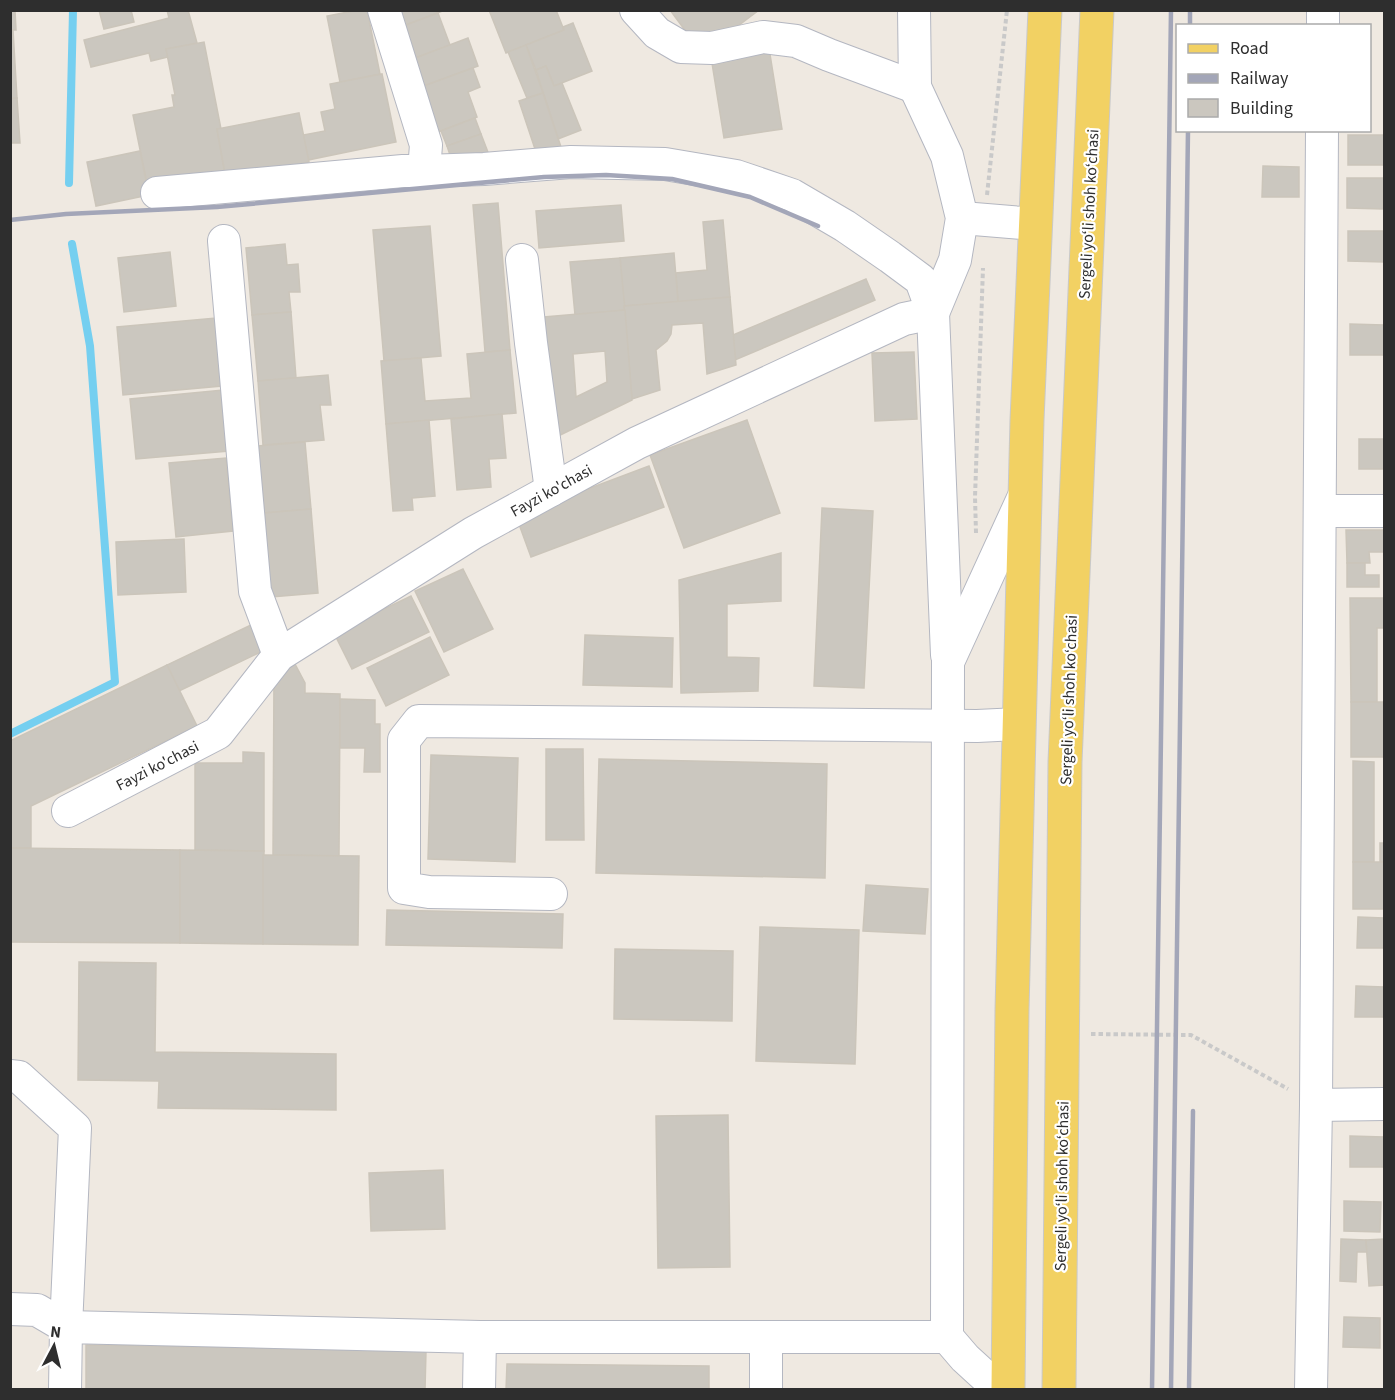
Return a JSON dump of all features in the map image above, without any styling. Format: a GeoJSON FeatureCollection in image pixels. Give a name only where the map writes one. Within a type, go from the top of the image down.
{"type":"FeatureCollection","features":[{"type":"Feature","properties":{"kind":"main road"},"geometry":{"type":"LineString","coordinates":[[1008,1389],[1012,1010],[1024,494],[1045,10]]}},
{"type":"Feature","properties":{"kind":"main road","name":"Sergeli yo‘li shoh ko‘chasi"},"geometry":{"type":"LineString","coordinates":[[1059,1389],[1065,762],[1097,10]]}},
{"type":"Feature","properties":{"kind":"street"},"geometry":{"type":"LineString","coordinates":[[384,10],[426,145],[424,171]]}},
{"type":"Feature","properties":{"kind":"street"},"geometry":{"type":"LineString","coordinates":[[636,10],[657,33],[681,47],[712,48],[763,37],[796,40],[829,55],[915,87]]}},
{"type":"Feature","properties":{"kind":"street"},"geometry":{"type":"LineString","coordinates":[[914,10],[915,87],[947,156],[962,218],[955,260],[933,313]]}},
{"type":"Feature","properties":{"kind":"street"},"geometry":{"type":"LineString","coordinates":[[1311,1389],[1316,1105],[1322,132]]}},
{"type":"Feature","properties":{"kind":"street"},"geometry":{"type":"LineString","coordinates":[[157,192],[403,171],[484,169],[571,162],[665,164],[736,176],[792,195],[845,226],[921,280],[933,313],[948,662],[947,1337],[965,1358],[1000,1389]]}},
{"type":"Feature","properties":{"kind":"street"},"geometry":{"type":"LineString","coordinates":[[962,218],[1035,224]]}},
{"type":"Feature","properties":{"kind":"street"},"geometry":{"type":"LineString","coordinates":[[225,241],[255,591],[279,655]]}},
{"type":"Feature","properties":{"kind":"street"},"geometry":{"type":"LineString","coordinates":[[522,260],[551,490]]}},
{"type":"Feature","properties":{"kind":"street","name":"Fayzi ko'chasi"},"geometry":{"type":"LineString","coordinates":[[68,811],[218,733],[279,655],[473,533],[637,443],[904,319],[933,313]]}},
{"type":"Feature","properties":{"kind":"street"},"geometry":{"type":"LineString","coordinates":[[948,662],[1024,494]]}},
{"type":"Feature","properties":{"kind":"street"},"geometry":{"type":"LineString","coordinates":[[1321,511],[1384,511]]}},
{"type":"Feature","properties":{"kind":"street"},"geometry":{"type":"LineString","coordinates":[[551,894],[429,892],[404,888],[404,740],[419,721],[947,726],[1019,724]]}},
{"type":"Feature","properties":{"kind":"street"},"geometry":{"type":"LineString","coordinates":[[10,1076],[20,1077],[75,1128],[65,1389]]}},
{"type":"Feature","properties":{"kind":"street"},"geometry":{"type":"LineString","coordinates":[[1316,1105],[1384,1104]]}},
{"type":"Feature","properties":{"kind":"street"},"geometry":{"type":"LineString","coordinates":[[10,1309],[37,1310],[66,1327],[480,1337],[947,1337]]}},
{"type":"Feature","properties":{"kind":"street"},"geometry":{"type":"LineString","coordinates":[[479,1389],[480,1337]]}},
{"type":"Feature","properties":{"kind":"street"},"geometry":{"type":"LineString","coordinates":[[766,1337],[766,1389]]}},
{"type":"Feature","properties":{"kind":"path"},"geometry":{"type":"LineString","coordinates":[[1063,1034],[1191,1035],[1316,1105]]}},
{"type":"Feature","properties":{"kind":"building"},"geometry":{"type":"Polygon","coordinates":[[[10,10],[15,10],[16,30],[10,30],[10,10]]]}},
{"type":"Feature","properties":{"kind":"building"},"geometry":{"type":"Polygon","coordinates":[[[99,10],[131,10],[134,22],[104,29],[99,10]]]}},
{"type":"Feature","properties":{"kind":"building"},"geometry":{"type":"Polygon","coordinates":[[[167,10],[188,10],[197,43],[166,49],[168,57],[151,61],[149,53],[91,67],[84,40],[169,18],[167,10]]]}},
{"type":"Feature","properties":{"kind":"building"},"geometry":{"type":"Polygon","coordinates":[[[367,10],[380,74],[340,82],[327,16],[367,10]]]}},
{"type":"Feature","properties":{"kind":"building"},"geometry":{"type":"Polygon","coordinates":[[[392,10],[445,10],[398,28],[392,10]]]}},
{"type":"Feature","properties":{"kind":"building"},"geometry":{"type":"Polygon","coordinates":[[[489,10],[556,10],[564,30],[506,53],[489,10]]]}},
{"type":"Feature","properties":{"kind":"building"},"geometry":{"type":"Polygon","coordinates":[[[670,10],[759,10],[714,44],[693,41],[670,10]]]}},
{"type":"Feature","properties":{"kind":"building"},"geometry":{"type":"Polygon","coordinates":[[[438,13],[450,45],[410,60],[398,28],[438,13]]]}},
{"type":"Feature","properties":{"kind":"building"},"geometry":{"type":"Polygon","coordinates":[[[573,23],[592,71],[554,86],[546,66],[536,70],[526,45],[564,30],[563,27],[573,23]]]}},
{"type":"Feature","properties":{"kind":"building"},"geometry":{"type":"Polygon","coordinates":[[[10,30],[13,30],[17,98],[10,99],[10,30]]]}},
{"type":"Feature","properties":{"kind":"building"},"geometry":{"type":"Polygon","coordinates":[[[468,38],[478,66],[421,87],[410,60],[468,38]]]}},
{"type":"Feature","properties":{"kind":"building"},"geometry":{"type":"Polygon","coordinates":[[[204,42],[221,129],[217,129],[225,174],[148,189],[133,115],[174,107],[172,95],[175,95],[166,49],[204,42]]]}},
{"type":"Feature","properties":{"kind":"building"},"geometry":{"type":"Polygon","coordinates":[[[526,45],[543,93],[527,98],[508,52],[526,45]]]}},
{"type":"Feature","properties":{"kind":"building"},"geometry":{"type":"Polygon","coordinates":[[[769,48],[782,129],[724,138],[711,57],[769,48]]]}},
{"type":"Feature","properties":{"kind":"building"},"geometry":{"type":"Polygon","coordinates":[[[546,66],[554,86],[562,83],[581,130],[558,139],[536,70],[546,66]]]}},
{"type":"Feature","properties":{"kind":"building"},"geometry":{"type":"Polygon","coordinates":[[[473,68],[480,87],[468,92],[477,117],[438,132],[421,87],[473,68]]]}},
{"type":"Feature","properties":{"kind":"building"},"geometry":{"type":"Polygon","coordinates":[[[382,74],[396,142],[308,160],[303,135],[325,131],[321,112],[335,109],[330,84],[382,74]]]}},
{"type":"Feature","properties":{"kind":"building"},"geometry":{"type":"Polygon","coordinates":[[[543,93],[562,150],[538,158],[519,101],[543,93]]]}},
{"type":"Feature","properties":{"kind":"building"},"geometry":{"type":"Polygon","coordinates":[[[17,98],[20,143],[10,143],[10,99],[17,98]]]}},
{"type":"Feature","properties":{"kind":"building"},"geometry":{"type":"Polygon","coordinates":[[[299,113],[309,162],[226,179],[217,129],[299,113]]]}},
{"type":"Feature","properties":{"kind":"building"},"geometry":{"type":"Polygon","coordinates":[[[475,118],[481,134],[447,146],[441,131],[475,118]]]}},
{"type":"Feature","properties":{"kind":"building"},"geometry":{"type":"Polygon","coordinates":[[[481,134],[491,160],[453,164],[447,146],[481,134]]]}},
{"type":"Feature","properties":{"kind":"building"},"geometry":{"type":"Polygon","coordinates":[[[1348,135],[1384,135],[1384,165],[1348,165],[1348,135]]]}},
{"type":"Feature","properties":{"kind":"building"},"geometry":{"type":"Polygon","coordinates":[[[140,151],[149,195],[96,206],[87,162],[140,151]]]}},
{"type":"Feature","properties":{"kind":"building"},"geometry":{"type":"Polygon","coordinates":[[[1263,166],[1299,167],[1299,197],[1262,197],[1263,166]]]}},
{"type":"Feature","properties":{"kind":"building"},"geometry":{"type":"Polygon","coordinates":[[[1347,178],[1384,178],[1383,209],[1347,208],[1347,178]]]}},
{"type":"Feature","properties":{"kind":"building"},"geometry":{"type":"Polygon","coordinates":[[[498,203],[510,350],[485,352],[473,205],[498,203]]]}},
{"type":"Feature","properties":{"kind":"building"},"geometry":{"type":"Polygon","coordinates":[[[621,205],[624,241],[539,248],[536,211],[621,205]]]}},
{"type":"Feature","properties":{"kind":"building"},"geometry":{"type":"Polygon","coordinates":[[[723,220],[730,297],[678,302],[676,273],[707,270],[703,222],[723,220]]]}},
{"type":"Feature","properties":{"kind":"building"},"geometry":{"type":"Polygon","coordinates":[[[430,226],[441,356],[384,361],[373,230],[430,226]]]}},
{"type":"Feature","properties":{"kind":"building"},"geometry":{"type":"Polygon","coordinates":[[[1348,231],[1384,231],[1384,262],[1348,261],[1348,231]]]}},
{"type":"Feature","properties":{"kind":"building"},"geometry":{"type":"Polygon","coordinates":[[[285,244],[287,265],[298,264],[300,292],[289,292],[291,312],[252,315],[246,248],[285,244]]]}},
{"type":"Feature","properties":{"kind":"building"},"geometry":{"type":"Polygon","coordinates":[[[170,252],[176,306],[124,312],[118,258],[170,252]]]}},
{"type":"Feature","properties":{"kind":"building"},"geometry":{"type":"Polygon","coordinates":[[[674,253],[678,302],[624,306],[620,258],[674,253]]]}},
{"type":"Feature","properties":{"kind":"building"},"geometry":{"type":"Polygon","coordinates":[[[620,258],[625,310],[575,315],[570,262],[620,258]]]}},
{"type":"Feature","properties":{"kind":"building"},"geometry":{"type":"Polygon","coordinates":[[[866,279],[875,300],[735,360],[733,335],[866,279]]]}},
{"type":"Feature","properties":{"kind":"building"},"geometry":{"type":"Polygon","coordinates":[[[730,297],[736,365],[707,374],[703,323],[672,325],[667,341],[656,350],[660,390],[632,399],[624,306],[730,297]]]}},
{"type":"Feature","properties":{"kind":"building"},"geometry":{"type":"Polygon","coordinates":[[[625,310],[632,400],[554,438],[544,317],[625,310]],[[605,351],[573,354],[576,397],[607,382],[605,351]]]}},
{"type":"Feature","properties":{"kind":"building"},"geometry":{"type":"Polygon","coordinates":[[[291,312],[296,378],[258,381],[252,315],[291,312]]]}},
{"type":"Feature","properties":{"kind":"building"},"geometry":{"type":"Polygon","coordinates":[[[216,318],[222,386],[123,395],[117,327],[216,318]]]}},
{"type":"Feature","properties":{"kind":"building"},"geometry":{"type":"Polygon","coordinates":[[[1350,324],[1384,325],[1384,355],[1350,355],[1350,324]]]}},
{"type":"Feature","properties":{"kind":"building"},"geometry":{"type":"Polygon","coordinates":[[[510,350],[516,413],[386,424],[381,361],[421,358],[425,401],[471,398],[467,354],[510,350]]]}},
{"type":"Feature","properties":{"kind":"building"},"geometry":{"type":"Polygon","coordinates":[[[914,352],[917,419],[875,421],[872,353],[914,352]]]}},
{"type":"Feature","properties":{"kind":"building"},"geometry":{"type":"Polygon","coordinates":[[[328,375],[331,405],[320,405],[324,440],[263,445],[258,381],[328,375]]]}},
{"type":"Feature","properties":{"kind":"building"},"geometry":{"type":"Polygon","coordinates":[[[223,390],[229,451],[136,459],[130,399],[223,390]]]}},
{"type":"Feature","properties":{"kind":"building"},"geometry":{"type":"Polygon","coordinates":[[[502,414],[506,458],[489,459],[491,487],[457,490],[451,419],[502,414]]]}},
{"type":"Feature","properties":{"kind":"building"},"geometry":{"type":"Polygon","coordinates":[[[429,420],[435,496],[412,498],[413,510],[393,511],[386,424],[429,420]]]}},
{"type":"Feature","properties":{"kind":"building"},"geometry":{"type":"Polygon","coordinates":[[[747,420],[780,513],[684,548],[650,455],[747,420]]]}},
{"type":"Feature","properties":{"kind":"building"},"geometry":{"type":"Polygon","coordinates":[[[1359,439],[1384,439],[1384,469],[1359,469],[1359,439]]]}},
{"type":"Feature","properties":{"kind":"building"},"geometry":{"type":"Polygon","coordinates":[[[305,442],[311,509],[264,513],[258,446],[305,442]]]}},
{"type":"Feature","properties":{"kind":"building"},"geometry":{"type":"Polygon","coordinates":[[[226,458],[233,531],[176,537],[169,463],[226,458]]]}},
{"type":"Feature","properties":{"kind":"building"},"geometry":{"type":"Polygon","coordinates":[[[649,466],[664,507],[531,557],[516,516],[649,466]]]}},
{"type":"Feature","properties":{"kind":"building"},"geometry":{"type":"Polygon","coordinates":[[[822,508],[873,511],[864,688],[814,686],[822,508]]]}},
{"type":"Feature","properties":{"kind":"building"},"geometry":{"type":"Polygon","coordinates":[[[311,509],[318,593],[271,597],[264,513],[311,509]]]}},
{"type":"Feature","properties":{"kind":"building"},"geometry":{"type":"Polygon","coordinates":[[[1346,530],[1384,530],[1384,552],[1369,552],[1370,563],[1347,563],[1346,530]]]}},
{"type":"Feature","properties":{"kind":"building"},"geometry":{"type":"Polygon","coordinates":[[[184,539],[186,592],[118,595],[116,542],[184,539]]]}},
{"type":"Feature","properties":{"kind":"building"},"geometry":{"type":"Polygon","coordinates":[[[781,553],[781,601],[727,604],[727,657],[759,658],[758,691],[681,693],[679,580],[781,553]]]}},
{"type":"Feature","properties":{"kind":"building"},"geometry":{"type":"Polygon","coordinates":[[[1347,563],[1365,563],[1365,575],[1379,575],[1379,587],[1347,587],[1347,563]]]}},
{"type":"Feature","properties":{"kind":"building"},"geometry":{"type":"Polygon","coordinates":[[[463,569],[493,629],[444,652],[415,591],[463,569]]]}},
{"type":"Feature","properties":{"kind":"building"},"geometry":{"type":"Polygon","coordinates":[[[411,596],[429,632],[352,669],[334,633],[411,596]]]}},
{"type":"Feature","properties":{"kind":"building"},"geometry":{"type":"Polygon","coordinates":[[[1350,598],[1384,598],[1384,628],[1377,628],[1377,702],[1351,702],[1350,598]]]}},
{"type":"Feature","properties":{"kind":"building"},"geometry":{"type":"Polygon","coordinates":[[[253,624],[265,650],[179,691],[167,665],[253,624]]]}},
{"type":"Feature","properties":{"kind":"building"},"geometry":{"type":"Polygon","coordinates":[[[585,635],[673,638],[672,687],[583,685],[585,635]]]}},
{"type":"Feature","properties":{"kind":"building"},"geometry":{"type":"Polygon","coordinates":[[[430,637],[449,675],[386,706],[367,668],[430,637]]]}},
{"type":"Feature","properties":{"kind":"building"},"geometry":{"type":"Polygon","coordinates":[[[295,664],[305,683],[305,693],[340,694],[339,856],[273,855],[274,676],[295,664]]]}},
{"type":"Feature","properties":{"kind":"building"},"geometry":{"type":"Polygon","coordinates":[[[167,665],[197,726],[31,806],[31,848],[10,848],[10,741],[167,665]]]}},
{"type":"Feature","properties":{"kind":"building"},"geometry":{"type":"Polygon","coordinates":[[[340,699],[375,700],[375,724],[380,724],[380,772],[364,772],[365,748],[340,748],[340,699]]]}},
{"type":"Feature","properties":{"kind":"building"},"geometry":{"type":"Polygon","coordinates":[[[1351,702],[1384,702],[1384,757],[1351,757],[1351,702]]]}},
{"type":"Feature","properties":{"kind":"building"},"geometry":{"type":"Polygon","coordinates":[[[546,749],[583,749],[584,840],[546,840],[546,749]]]}},
{"type":"Feature","properties":{"kind":"building"},"geometry":{"type":"Polygon","coordinates":[[[243,752],[264,753],[264,851],[195,850],[195,763],[243,763],[243,752]]]}},
{"type":"Feature","properties":{"kind":"building"},"geometry":{"type":"Polygon","coordinates":[[[431,755],[518,758],[515,862],[428,859],[431,755]]]}},
{"type":"Feature","properties":{"kind":"building"},"geometry":{"type":"Polygon","coordinates":[[[599,759],[827,764],[825,878],[596,873],[599,759]]]}},
{"type":"Feature","properties":{"kind":"building"},"geometry":{"type":"Polygon","coordinates":[[[1353,761],[1374,762],[1374,862],[1353,862],[1353,761]]]}},
{"type":"Feature","properties":{"kind":"building"},"geometry":{"type":"Polygon","coordinates":[[[1380,843],[1384,843],[1384,862],[1380,862],[1380,843]]]}},
{"type":"Feature","properties":{"kind":"building"},"geometry":{"type":"Polygon","coordinates":[[[10,848],[180,850],[180,943],[10,942],[10,848]]]}},
{"type":"Feature","properties":{"kind":"building"},"geometry":{"type":"Polygon","coordinates":[[[180,850],[264,851],[263,944],[180,943],[180,850]]]}},
{"type":"Feature","properties":{"kind":"building"},"geometry":{"type":"Polygon","coordinates":[[[263,855],[359,856],[358,945],[263,944],[263,855]]]}},
{"type":"Feature","properties":{"kind":"building"},"geometry":{"type":"Polygon","coordinates":[[[1353,862],[1384,862],[1384,909],[1353,909],[1353,862]]]}},
{"type":"Feature","properties":{"kind":"building"},"geometry":{"type":"Polygon","coordinates":[[[866,885],[928,889],[925,934],[863,931],[866,885]]]}},
{"type":"Feature","properties":{"kind":"building"},"geometry":{"type":"Polygon","coordinates":[[[387,910],[563,914],[562,948],[386,945],[387,910]]]}},
{"type":"Feature","properties":{"kind":"building"},"geometry":{"type":"Polygon","coordinates":[[[1358,917],[1384,918],[1384,948],[1357,948],[1358,917]]]}},
{"type":"Feature","properties":{"kind":"building"},"geometry":{"type":"Polygon","coordinates":[[[760,927],[859,930],[855,1064],[756,1061],[760,927]]]}},
{"type":"Feature","properties":{"kind":"building"},"geometry":{"type":"Polygon","coordinates":[[[615,949],[733,951],[732,1021],[614,1019],[615,949]]]}},
{"type":"Feature","properties":{"kind":"building"},"geometry":{"type":"Polygon","coordinates":[[[79,962],[156,963],[155,1052],[336,1054],[336,1110],[158,1108],[159,1081],[78,1080],[79,962]]]}},
{"type":"Feature","properties":{"kind":"building"},"geometry":{"type":"Polygon","coordinates":[[[1356,986],[1384,987],[1384,1017],[1355,1017],[1356,986]]]}},
{"type":"Feature","properties":{"kind":"building"},"geometry":{"type":"Polygon","coordinates":[[[728,1115],[730,1267],[658,1268],[656,1116],[728,1115]]]}},
{"type":"Feature","properties":{"kind":"building"},"geometry":{"type":"Polygon","coordinates":[[[1350,1136],[1384,1137],[1384,1167],[1350,1167],[1350,1136]]]}},
{"type":"Feature","properties":{"kind":"building"},"geometry":{"type":"Polygon","coordinates":[[[443,1170],[445,1229],[371,1231],[369,1173],[443,1170]]]}},
{"type":"Feature","properties":{"kind":"building"},"geometry":{"type":"Polygon","coordinates":[[[1344,1201],[1381,1202],[1380,1232],[1344,1231],[1344,1201]]]}},
{"type":"Feature","properties":{"kind":"building"},"geometry":{"type":"Polygon","coordinates":[[[1341,1239],[1366,1240],[1367,1252],[1357,1252],[1356,1282],[1340,1281],[1341,1239]]]}},
{"type":"Feature","properties":{"kind":"building"},"geometry":{"type":"Polygon","coordinates":[[[1384,1239],[1384,1285],[1369,1286],[1366,1240],[1384,1239]]]}},
{"type":"Feature","properties":{"kind":"building"},"geometry":{"type":"Polygon","coordinates":[[[1344,1317],[1380,1318],[1380,1348],[1343,1347],[1344,1317]]]}},
{"type":"Feature","properties":{"kind":"building"},"geometry":{"type":"Polygon","coordinates":[[[86,1345],[426,1351],[425,1390],[86,1390],[86,1345]]]}},
{"type":"Feature","properties":{"kind":"building"},"geometry":{"type":"Polygon","coordinates":[[[507,1364],[709,1366],[709,1390],[506,1390],[507,1364]]]}},
{"type":"Feature","properties":{"kind":"waterway"},"geometry":{"type":"LineString","coordinates":[[69,183],[73,10]]}},
{"type":"Feature","properties":{"kind":"waterway"},"geometry":{"type":"LineString","coordinates":[[10,734],[115,682],[90,346],[72,244]]}},
{"type":"Feature","properties":{"kind":"railway"},"geometry":{"type":"LineString","coordinates":[[1152,1390],[1171,10]]}},
{"type":"Feature","properties":{"kind":"railway"},"geometry":{"type":"LineString","coordinates":[[1190,10],[1190,24]]}},
{"type":"Feature","properties":{"kind":"railway"},"geometry":{"type":"LineString","coordinates":[[1171,1390],[1188,132]]}},
{"type":"Feature","properties":{"kind":"railway"},"geometry":{"type":"LineString","coordinates":[[10,220],[66,214],[217,207],[544,177],[606,175],[672,179],[750,197],[818,226]]}},
{"type":"Feature","properties":{"kind":"railway"},"geometry":{"type":"LineString","coordinates":[[1189,1390],[1193,1111]]}}]}
